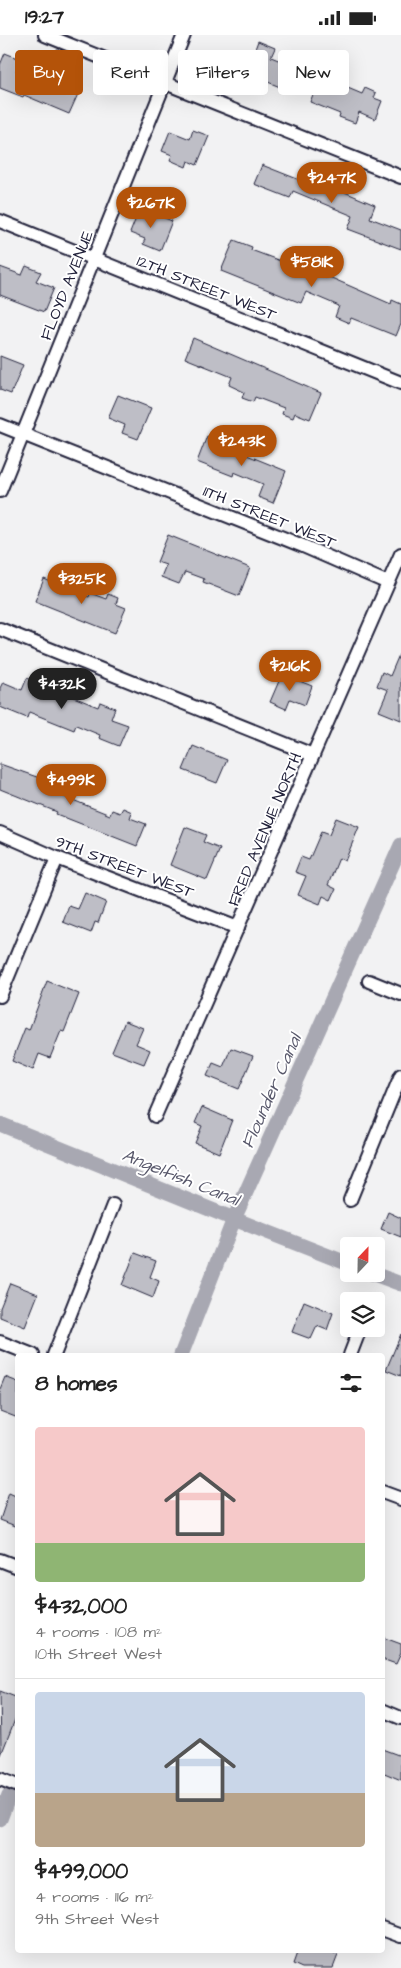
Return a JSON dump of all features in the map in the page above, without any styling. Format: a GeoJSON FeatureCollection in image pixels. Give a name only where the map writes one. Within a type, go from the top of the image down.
{"type":"FeatureCollection","features":[{"type":"Feature","properties":{"kind":"street"},"geometry":{"type":"LineString","coordinates":[[45,35],[93,54]]}},
{"type":"Feature","properties":{"kind":"street","name":"FLOYD AVENUE"},"geometry":{"type":"LineString","coordinates":[[168,75],[184,35]]}},
{"type":"Feature","properties":{"kind":"street"},"geometry":{"type":"LineString","coordinates":[[168,84],[401,177]]}},
{"type":"Feature","properties":{"kind":"street","name":"FLOYD AVENUE"},"geometry":{"type":"LineString","coordinates":[[0,491],[160,95]]}},
{"type":"Feature","properties":{"kind":"street","name":"12TH STREET WEST"},"geometry":{"type":"LineString","coordinates":[[0,221],[401,383]]}},
{"type":"Feature","properties":{"kind":"street","name":"11TH STREET WEST"},"geometry":{"type":"LineString","coordinates":[[0,425],[303,546],[388,583]]}},
{"type":"Feature","properties":{"kind":"street","name":"FRED AVENUE NORTH"},"geometry":{"type":"LineString","coordinates":[[155,1116],[401,554]]}},
{"type":"Feature","properties":{"kind":"street"},"geometry":{"type":"LineString","coordinates":[[0,629],[313,755]]}},
{"type":"Feature","properties":{"kind":"street","name":"9TH STREET WEST"},"geometry":{"type":"LineString","coordinates":[[0,833],[57,858],[238,929]]}},
{"type":"Feature","properties":{"kind":"street"},"geometry":{"type":"LineString","coordinates":[[0,996],[57,858]]}},
{"type":"Feature","properties":{"kind":"street"},"geometry":{"type":"LineString","coordinates":[[369,981],[401,994]]}},
{"type":"Feature","properties":{"kind":"street"},"geometry":{"type":"LineString","coordinates":[[350,1200],[401,1075]]}},
{"type":"Feature","properties":{"kind":"street"},"geometry":{"type":"LineString","coordinates":[[55,1353],[113,1205]]}},
{"type":"Feature","properties":{"kind":"street"},"geometry":{"type":"LineString","coordinates":[[351,1353],[357,1337]]}},
{"type":"Feature","properties":{"kind":"street"},"geometry":{"type":"LineString","coordinates":[[0,1342],[28,1353]]}},
{"type":"Feature","properties":{"kind":"street"},"geometry":{"type":"LineString","coordinates":[[385,1493],[401,1499]]}},
{"type":"Feature","properties":{"kind":"street"},"geometry":{"type":"LineString","coordinates":[[0,1561],[15,1566]]}},
{"type":"Feature","properties":{"kind":"street"},"geometry":{"type":"LineString","coordinates":[[385,1711],[401,1718]]}},
{"type":"Feature","properties":{"kind":"street"},"geometry":{"type":"LineString","coordinates":[[0,1779],[15,1785]]}},
{"type":"Feature","properties":{"kind":"street"},"geometry":{"type":"LineString","coordinates":[[385,1930],[401,1936]]}},
{"type":"Feature","properties":{"kind":"building"},"geometry":{"type":"Polygon","coordinates":[[[258,41],[275,48],[271,57],[278,60],[278,86],[268,82],[268,50],[255,50],[258,41]]]}},
{"type":"Feature","properties":{"kind":"building"},"geometry":{"type":"Polygon","coordinates":[[[5,53],[15,57],[15,94],[0,88],[0,65],[5,53]]]}},
{"type":"Feature","properties":{"kind":"building"},"geometry":{"type":"Polygon","coordinates":[[[349,88],[362,94],[365,88],[376,93],[374,98],[382,101],[375,119],[359,112],[355,123],[339,117],[340,114],[310,102],[313,95],[349,95],[349,88]]]}},
{"type":"Feature","properties":{"kind":"building"},"geometry":{"type":"Polygon","coordinates":[[[24,95],[78,95],[69,114],[24,95]]]}},
{"type":"Feature","properties":{"kind":"building"},"geometry":{"type":"Polygon","coordinates":[[[193,130],[209,136],[197,165],[188,161],[186,167],[170,160],[172,155],[162,151],[170,131],[190,139],[193,130]]]}},
{"type":"Feature","properties":{"kind":"building"},"geometry":{"type":"Polygon","coordinates":[[[262,165],[310,184],[312,178],[375,205],[370,218],[401,230],[401,249],[348,229],[353,216],[293,191],[290,198],[254,184],[262,165]]]}},
{"type":"Feature","properties":{"kind":"building"},"geometry":{"type":"Polygon","coordinates":[[[140,208],[172,221],[160,251],[143,244],[145,239],[130,233],[140,208]]]}},
{"type":"Feature","properties":{"kind":"building"},"geometry":{"type":"Polygon","coordinates":[[[234,240],[252,247],[251,250],[326,278],[327,276],[391,304],[392,300],[401,304],[401,324],[396,336],[351,318],[349,323],[335,317],[339,306],[306,292],[301,303],[221,271],[234,240]]]}},
{"type":"Feature","properties":{"kind":"building"},"geometry":{"type":"Polygon","coordinates":[[[26,266],[41,272],[36,281],[54,288],[44,312],[0,295],[0,267],[22,275],[26,266]]]}},
{"type":"Feature","properties":{"kind":"building"},"geometry":{"type":"Polygon","coordinates":[[[193,338],[321,393],[310,419],[295,413],[293,418],[282,414],[284,408],[255,397],[253,402],[242,398],[244,392],[229,385],[232,377],[185,358],[193,338]]]}},
{"type":"Feature","properties":{"kind":"building"},"geometry":{"type":"Polygon","coordinates":[[[0,356],[23,365],[11,394],[0,390],[0,356]]]}},
{"type":"Feature","properties":{"kind":"building"},"geometry":{"type":"Polygon","coordinates":[[[118,395],[151,408],[138,439],[122,433],[125,425],[108,418],[118,395]]]}},
{"type":"Feature","properties":{"kind":"building"},"geometry":{"type":"Polygon","coordinates":[[[207,436],[286,471],[273,503],[258,497],[263,484],[234,472],[233,476],[197,462],[207,436]]]}},
{"type":"Feature","properties":{"kind":"building"},"geometry":{"type":"Polygon","coordinates":[[[168,535],[250,568],[239,596],[203,582],[204,579],[185,572],[179,584],[161,577],[166,565],[157,562],[168,535]]]}},
{"type":"Feature","properties":{"kind":"building"},"geometry":{"type":"Polygon","coordinates":[[[57,576],[67,580],[64,587],[89,597],[90,593],[106,599],[108,594],[118,598],[116,604],[126,608],[115,633],[35,601],[44,579],[54,583],[57,576]]]}},
{"type":"Feature","properties":{"kind":"building"},"geometry":{"type":"Polygon","coordinates":[[[401,650],[401,720],[379,711],[388,690],[377,686],[382,672],[390,676],[401,650]]]}},
{"type":"Feature","properties":{"kind":"building"},"geometry":{"type":"Polygon","coordinates":[[[282,674],[312,686],[305,705],[290,699],[286,709],[270,702],[282,674]]]}},
{"type":"Feature","properties":{"kind":"building"},"geometry":{"type":"Polygon","coordinates":[[[27,678],[98,707],[100,702],[115,708],[111,719],[128,725],[119,746],[99,738],[100,735],[76,725],[74,730],[29,712],[27,718],[0,707],[0,688],[3,682],[22,690],[27,678]]]}},
{"type":"Feature","properties":{"kind":"building"},"geometry":{"type":"Polygon","coordinates":[[[193,746],[227,760],[217,783],[183,770],[193,746]]]}},
{"type":"Feature","properties":{"kind":"building"},"geometry":{"type":"Polygon","coordinates":[[[0,764],[51,782],[48,790],[110,815],[112,810],[120,813],[123,808],[132,812],[130,818],[146,824],[137,846],[56,814],[57,812],[0,789],[0,764]]]}},
{"type":"Feature","properties":{"kind":"building"},"geometry":{"type":"Polygon","coordinates":[[[336,818],[359,827],[345,861],[339,858],[328,885],[336,889],[331,900],[323,896],[320,904],[298,895],[306,876],[295,872],[301,857],[309,860],[321,832],[329,835],[336,818]]]}},
{"type":"Feature","properties":{"kind":"building"},"geometry":{"type":"Polygon","coordinates":[[[185,827],[206,835],[203,842],[220,849],[207,880],[170,865],[185,827]]]}},
{"type":"Feature","properties":{"kind":"building"},"geometry":{"type":"Polygon","coordinates":[[[85,893],[106,902],[98,923],[95,922],[91,933],[63,922],[69,906],[78,909],[85,893]]]}},
{"type":"Feature","properties":{"kind":"building"},"geometry":{"type":"Polygon","coordinates":[[[47,981],[79,994],[64,1032],[61,1031],[50,1058],[39,1054],[33,1070],[12,1061],[25,1028],[29,1030],[47,981]]]}},
{"type":"Feature","properties":{"kind":"building"},"geometry":{"type":"Polygon","coordinates":[[[125,1021],[143,1028],[136,1044],[150,1050],[144,1064],[112,1052],[125,1021]]]}},
{"type":"Feature","properties":{"kind":"building"},"geometry":{"type":"Polygon","coordinates":[[[231,1048],[253,1056],[239,1089],[207,1076],[213,1063],[223,1067],[231,1048]]]}},
{"type":"Feature","properties":{"kind":"building"},"geometry":{"type":"Polygon","coordinates":[[[202,1107],[232,1120],[219,1153],[195,1143],[202,1126],[195,1123],[202,1107]]]}},
{"type":"Feature","properties":{"kind":"building"},"geometry":{"type":"Polygon","coordinates":[[[388,1212],[401,1218],[401,1237],[381,1229],[388,1212]]]}},
{"type":"Feature","properties":{"kind":"building"},"geometry":{"type":"Polygon","coordinates":[[[135,1253],[156,1261],[150,1277],[159,1281],[153,1298],[122,1285],[135,1253]]]}},
{"type":"Feature","properties":{"kind":"building"},"geometry":{"type":"Polygon","coordinates":[[[10,1283],[38,1294],[25,1327],[0,1317],[0,1308],[10,1283]]]}},
{"type":"Feature","properties":{"kind":"building"},"geometry":{"type":"Polygon","coordinates":[[[304,1301],[333,1313],[327,1330],[317,1326],[311,1339],[292,1332],[304,1301]]]}},
{"type":"Feature","properties":{"kind":"building"},"geometry":{"type":"Polygon","coordinates":[[[401,1334],[401,1376],[386,1370],[401,1334]]]}},
{"type":"Feature","properties":{"kind":"building"},"geometry":{"type":"Polygon","coordinates":[[[5,1377],[15,1381],[15,1417],[0,1411],[0,1389],[5,1377]]]}},
{"type":"Feature","properties":{"kind":"building"},"geometry":{"type":"Polygon","coordinates":[[[9,1493],[15,1496],[15,1526],[0,1520],[9,1493]]]}},
{"type":"Feature","properties":{"kind":"building"},"geometry":{"type":"Polygon","coordinates":[[[385,1638],[401,1644],[401,1653],[396,1664],[385,1660],[385,1638]]]}},
{"type":"Feature","properties":{"kind":"building"},"geometry":{"type":"Polygon","coordinates":[[[0,1691],[15,1697],[15,1720],[1,1755],[0,1691]]]}},
{"type":"Feature","properties":{"kind":"building"},"geometry":{"type":"Polygon","coordinates":[[[385,1750],[401,1756],[401,1780],[385,1773],[385,1750]]]}},
{"type":"Feature","properties":{"kind":"building"},"geometry":{"type":"Polygon","coordinates":[[[297,1953],[333,1953],[338,1955],[333,1968],[302,1968],[293,1964],[297,1953]]]}},
{"type":"Feature","properties":{"kind":"waterway","name":"Flounder Canal"},"geometry":{"type":"LineString","coordinates":[[182,1353],[234,1219],[401,845]]}},
{"type":"Feature","properties":{"kind":"waterway","name":"Angelfish Canal"},"geometry":{"type":"LineString","coordinates":[[0,1124],[340,1260]]}},
{"type":"Feature","properties":{"kind":"waterway","name":"Angelfish Canal"},"geometry":{"type":"LineString","coordinates":[[385,1278],[401,1284]]}},
{"type":"Feature","properties":{"kind":"waterway","name":"Flounder Canal"},"geometry":{"type":"LineString","coordinates":[[0,1819],[9,1795]]}}]}
